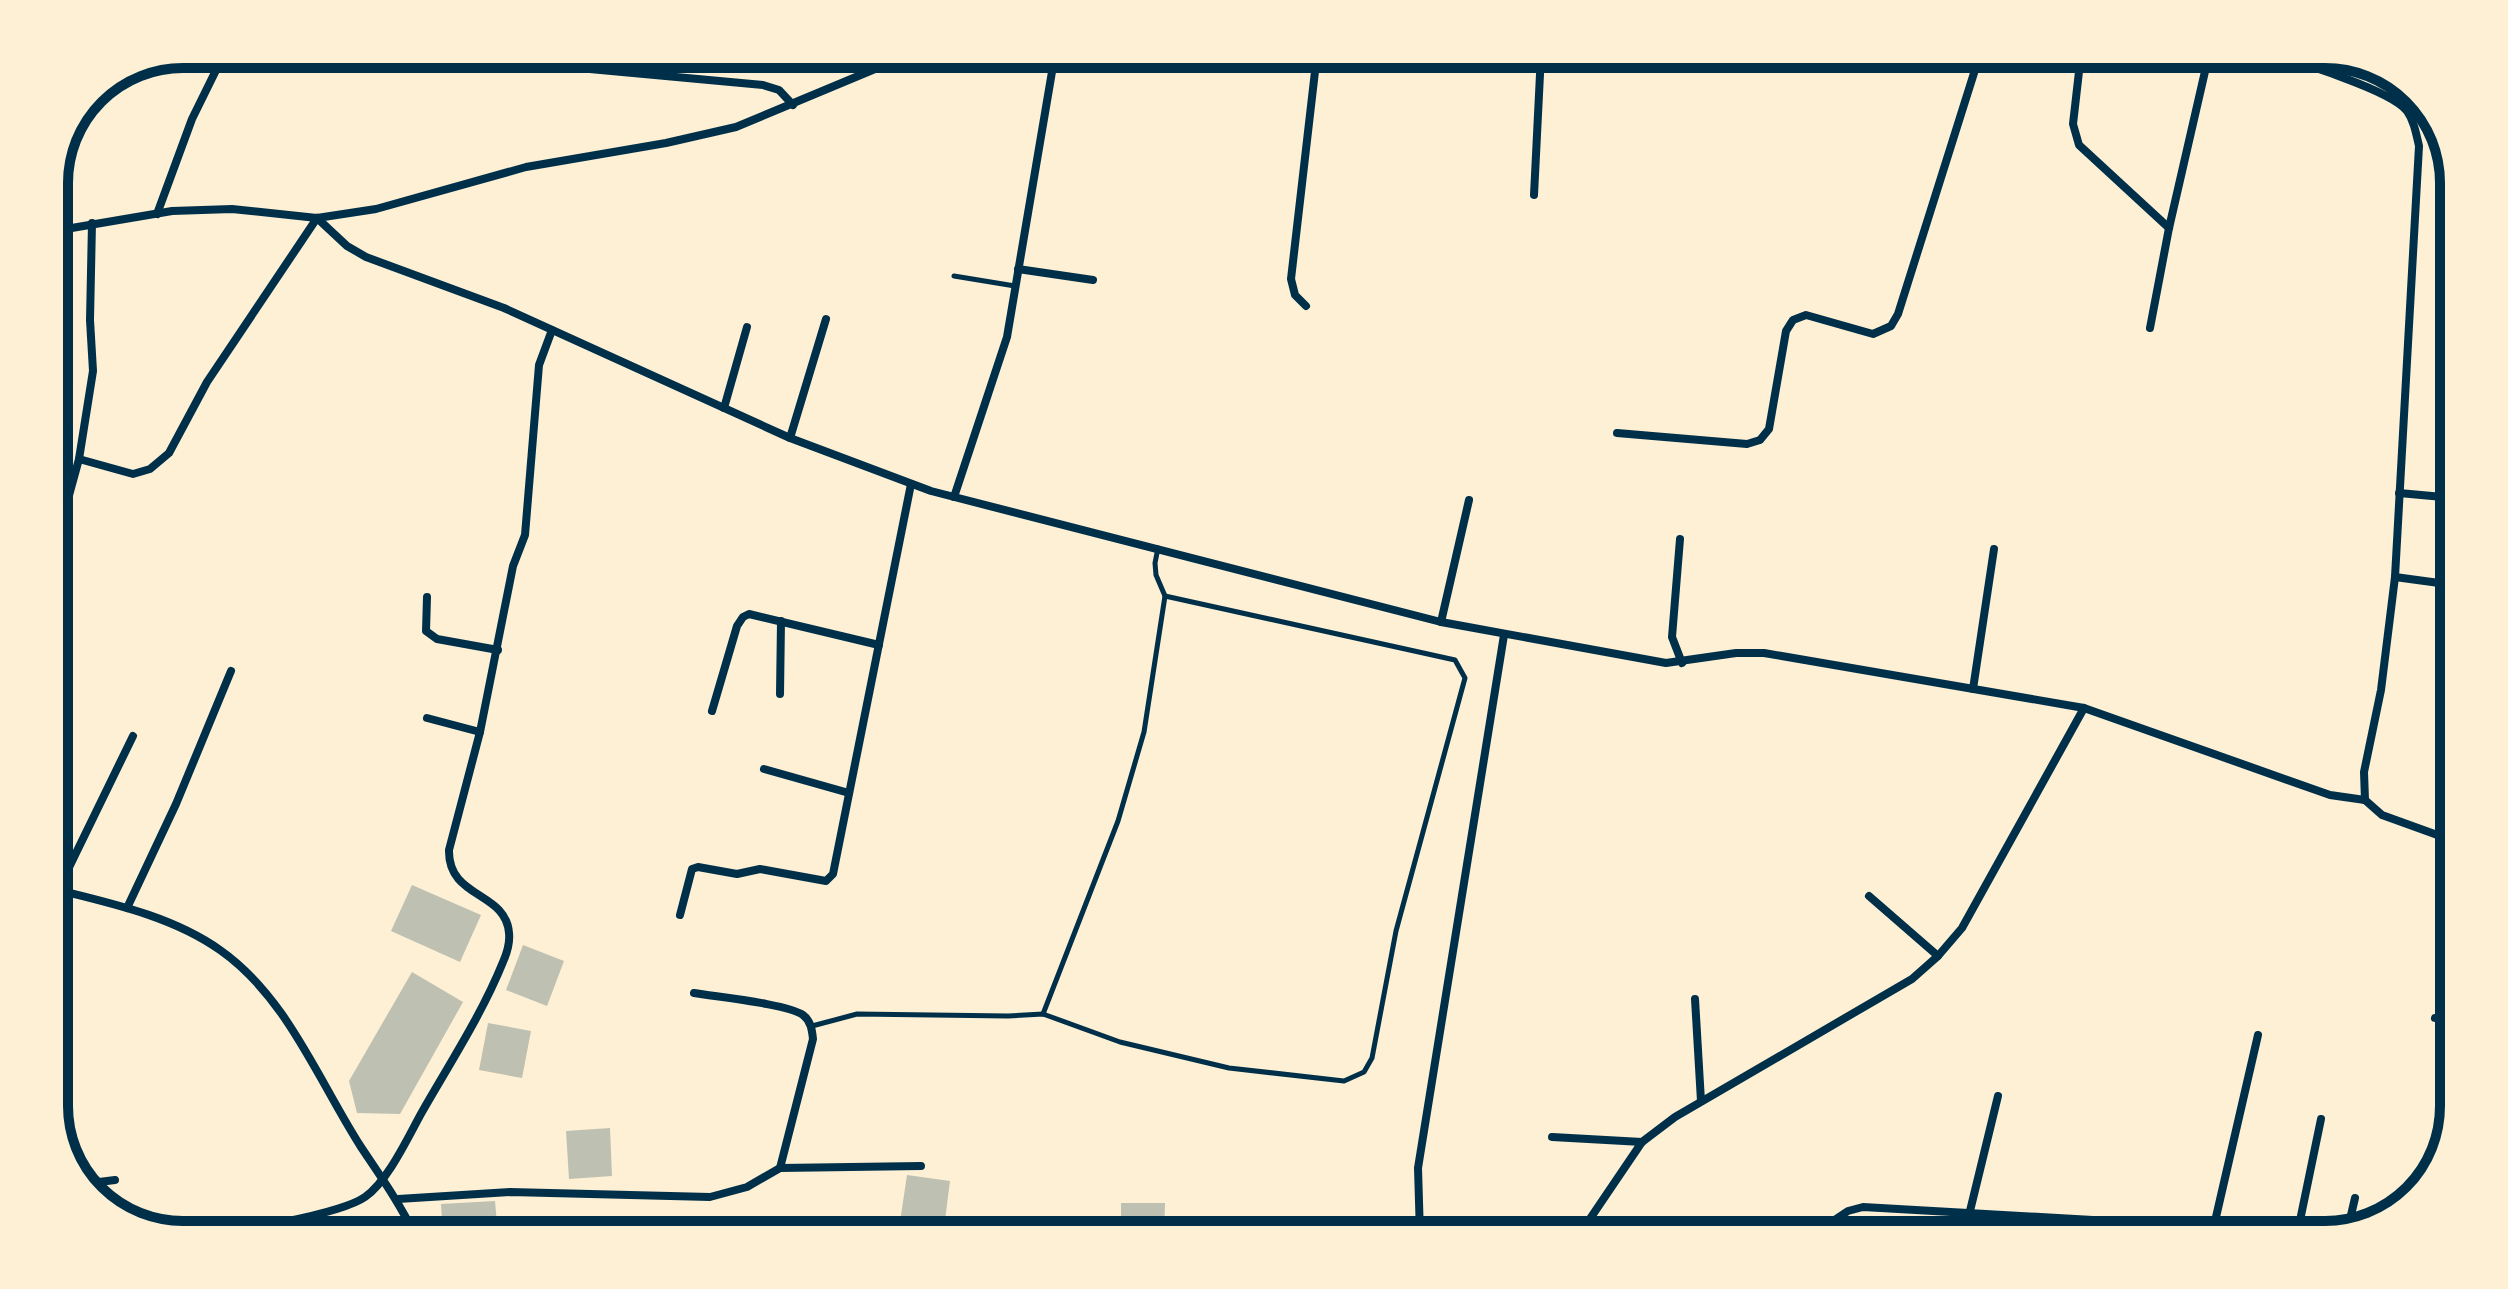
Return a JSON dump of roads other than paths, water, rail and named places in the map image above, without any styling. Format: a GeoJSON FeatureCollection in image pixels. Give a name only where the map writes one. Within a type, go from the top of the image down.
{"type":"FeatureCollection","features":[{"type":"Feature","properties":{"kind":"street"},"geometry":{"type":"LineString","coordinates":[[157,214],[192,119],[217,68]]}},
{"type":"Feature","properties":{"kind":"street"},"geometry":{"type":"LineString","coordinates":[[579,68],[763,85],[779,90],[793,105]]}},
{"type":"Feature","properties":{"kind":"street"},"geometry":{"type":"LineString","coordinates":[[68,228],[157,214],[232,209],[317,218],[376,209],[526,167],[666,143],[736,127],[879,68]]}},
{"type":"Feature","properties":{"kind":"street"},"geometry":{"type":"LineString","coordinates":[[954,497],[1007,337],[1053,68]]}},
{"type":"Feature","properties":{"kind":"street"},"geometry":{"type":"LineString","coordinates":[[1306,306],[1295,295],[1291,279],[1315,68]]}},
{"type":"Feature","properties":{"kind":"street"},"geometry":{"type":"LineString","coordinates":[[1534,195],[1540,68]]}},
{"type":"Feature","properties":{"kind":"street"},"geometry":{"type":"LineString","coordinates":[[1617,433],[1747,444],[1760,440],[1769,429],[1786,331],[1793,320],[1806,315],[1873,334],[1891,326],[1898,314],[1976,68]]}},
{"type":"Feature","properties":{"kind":"street"},"geometry":{"type":"LineString","coordinates":[[2079,68],[2073,124],[2079,145],[2169,228]]}},
{"type":"Feature","properties":{"kind":"street"},"geometry":{"type":"LineString","coordinates":[[2150,328],[2206,68]]}},
{"type":"Feature","properties":{"kind":"street"},"geometry":{"type":"LineString","coordinates":[[2311,68],[2388,96],[2405,109],[2415,125],[2419,146],[2395,577],[2381,690],[2364,772],[2365,800]]}},
{"type":"Feature","properties":{"kind":"street"},"geometry":{"type":"LineString","coordinates":[[317,218],[347,246],[366,257],[504,308],[790,438],[954,497],[1441,622],[1504,635],[1651,661],[1682,663],[1736,653],[1764,653],[2084,708],[2318,791],[2365,800],[2382,815],[2440,837]]}},
{"type":"Feature","properties":{"kind":"street"},"geometry":{"type":"LineString","coordinates":[[79,459],[133,474],[150,469],[169,453],[207,382],[317,218]]}},
{"type":"Feature","properties":{"kind":"street"},"geometry":{"type":"LineString","coordinates":[[68,499],[79,459],[93,371],[90,320],[92,223]]}},
{"type":"Feature","properties":{"kind":"street"},"geometry":{"type":"LineString","coordinates":[[1018,269],[1093,280]]}},
{"type":"Feature","properties":{"kind":"street"},"geometry":{"type":"LineString","coordinates":[[790,438],[826,319]]}},
{"type":"Feature","properties":{"kind":"street"},"geometry":{"type":"LineString","coordinates":[[724,408],[747,327]]}},
{"type":"Feature","properties":{"kind":"street"},"geometry":{"type":"LineString","coordinates":[[276,1221],[331,1211],[364,1198],[383,1177],[457,1051],[504,961],[508,944],[507,922],[501,911],[455,877],[449,865],[449,850],[480,732],[513,566],[527,525],[539,365],[552,330]]}},
{"type":"Feature","properties":{"kind":"street"},"geometry":{"type":"LineString","coordinates":[[680,915],[688,876],[692,869],[698,867],[737,874],[760,869],[826,881],[833,874],[911,484]]}},
{"type":"Feature","properties":{"kind":"street"},"geometry":{"type":"LineString","coordinates":[[2399,493],[2440,497]]}},
{"type":"Feature","properties":{"kind":"street"},"geometry":{"type":"LineString","coordinates":[[1441,622],[1469,500]]}},
{"type":"Feature","properties":{"kind":"street"},"geometry":{"type":"LineString","coordinates":[[1680,539],[1672,637],[1682,663]]}},
{"type":"Feature","properties":{"kind":"street"},"geometry":{"type":"LineString","coordinates":[[1973,689],[1994,549]]}},
{"type":"Feature","properties":{"kind":"street"},"geometry":{"type":"LineString","coordinates":[[2395,577],[2440,583]]}},
{"type":"Feature","properties":{"kind":"street"},"geometry":{"type":"LineString","coordinates":[[427,597],[426,631],[437,639],[498,650]]}},
{"type":"Feature","properties":{"kind":"street"},"geometry":{"type":"LineString","coordinates":[[712,711],[737,626],[749,614],[879,645]]}},
{"type":"Feature","properties":{"kind":"street"},"geometry":{"type":"LineString","coordinates":[[780,694],[781,621]]}},
{"type":"Feature","properties":{"kind":"street"},"geometry":{"type":"LineString","coordinates":[[1420,1221],[1418,1168],[1504,635]]}},
{"type":"Feature","properties":{"kind":"street"},"geometry":{"type":"LineString","coordinates":[[127,908],[176,804],[231,671]]}},
{"type":"Feature","properties":{"kind":"street"},"geometry":{"type":"LineString","coordinates":[[1588,1221],[1642,1142],[1701,1101],[1912,979],[1938,956],[1962,928],[2084,708]]}},
{"type":"Feature","properties":{"kind":"street"},"geometry":{"type":"LineString","coordinates":[[427,718],[480,732]]}},
{"type":"Feature","properties":{"kind":"street"},"geometry":{"type":"LineString","coordinates":[[68,866],[133,736]]}},
{"type":"Feature","properties":{"kind":"street"},"geometry":{"type":"LineString","coordinates":[[764,769],[849,793]]}},
{"type":"Feature","properties":{"kind":"street"},"geometry":{"type":"LineString","coordinates":[[68,893],[127,908],[178,928],[217,948],[246,970],[286,1020],[361,1147],[398,1199],[408,1221]]}},
{"type":"Feature","properties":{"kind":"street"},"geometry":{"type":"LineString","coordinates":[[1869,896],[1938,956]]}},
{"type":"Feature","properties":{"kind":"street"},"geometry":{"type":"LineString","coordinates":[[694,993],[787,1009],[803,1015],[812,1026],[813,1039],[780,1168]]}},
{"type":"Feature","properties":{"kind":"street"},"geometry":{"type":"LineString","coordinates":[[1695,999],[1701,1101]]}},
{"type":"Feature","properties":{"kind":"street"},"geometry":{"type":"LineString","coordinates":[[2435,1018],[2440,1019]]}},
{"type":"Feature","properties":{"kind":"street"},"geometry":{"type":"LineString","coordinates":[[2215,1221],[2258,1035]]}},
{"type":"Feature","properties":{"kind":"street"},"geometry":{"type":"LineString","coordinates":[[1969,1215],[1998,1096]]}},
{"type":"Feature","properties":{"kind":"street"},"geometry":{"type":"LineString","coordinates":[[2300,1221],[2321,1119]]}},
{"type":"Feature","properties":{"kind":"street"},"geometry":{"type":"LineString","coordinates":[[1552,1137],[1642,1142]]}},
{"type":"Feature","properties":{"kind":"street"},"geometry":{"type":"LineString","coordinates":[[398,1199],[510,1192],[710,1197],[747,1187],[780,1168],[921,1166]]}},
{"type":"Feature","properties":{"kind":"street"},"geometry":{"type":"LineString","coordinates":[[97,1182],[115,1180]]}},
{"type":"Feature","properties":{"kind":"street"},"geometry":{"type":"LineString","coordinates":[[2350,1218],[2355,1198]]}},
{"type":"Feature","properties":{"kind":"street"},"geometry":{"type":"LineString","coordinates":[[1839,1221],[1848,1211],[1863,1207],[2096,1221]]}},
{"type":"Feature","properties":{"kind":"lane"},"geometry":{"type":"LineString","coordinates":[[954,276],[1015,286]]}},
{"type":"Feature","properties":{"kind":"lane"},"geometry":{"type":"LineString","coordinates":[[1043,1014],[1118,821],[1144,732],[1165,596],[1156,575],[1158,548]]}},
{"type":"Feature","properties":{"kind":"lane"},"geometry":{"type":"LineString","coordinates":[[812,1026],[857,1014],[1043,1014],[1120,1042],[1229,1068],[1344,1081],[1364,1072],[1372,1058],[1396,931],[1465,678],[1462,668],[1455,660],[1165,596]]}}]}
